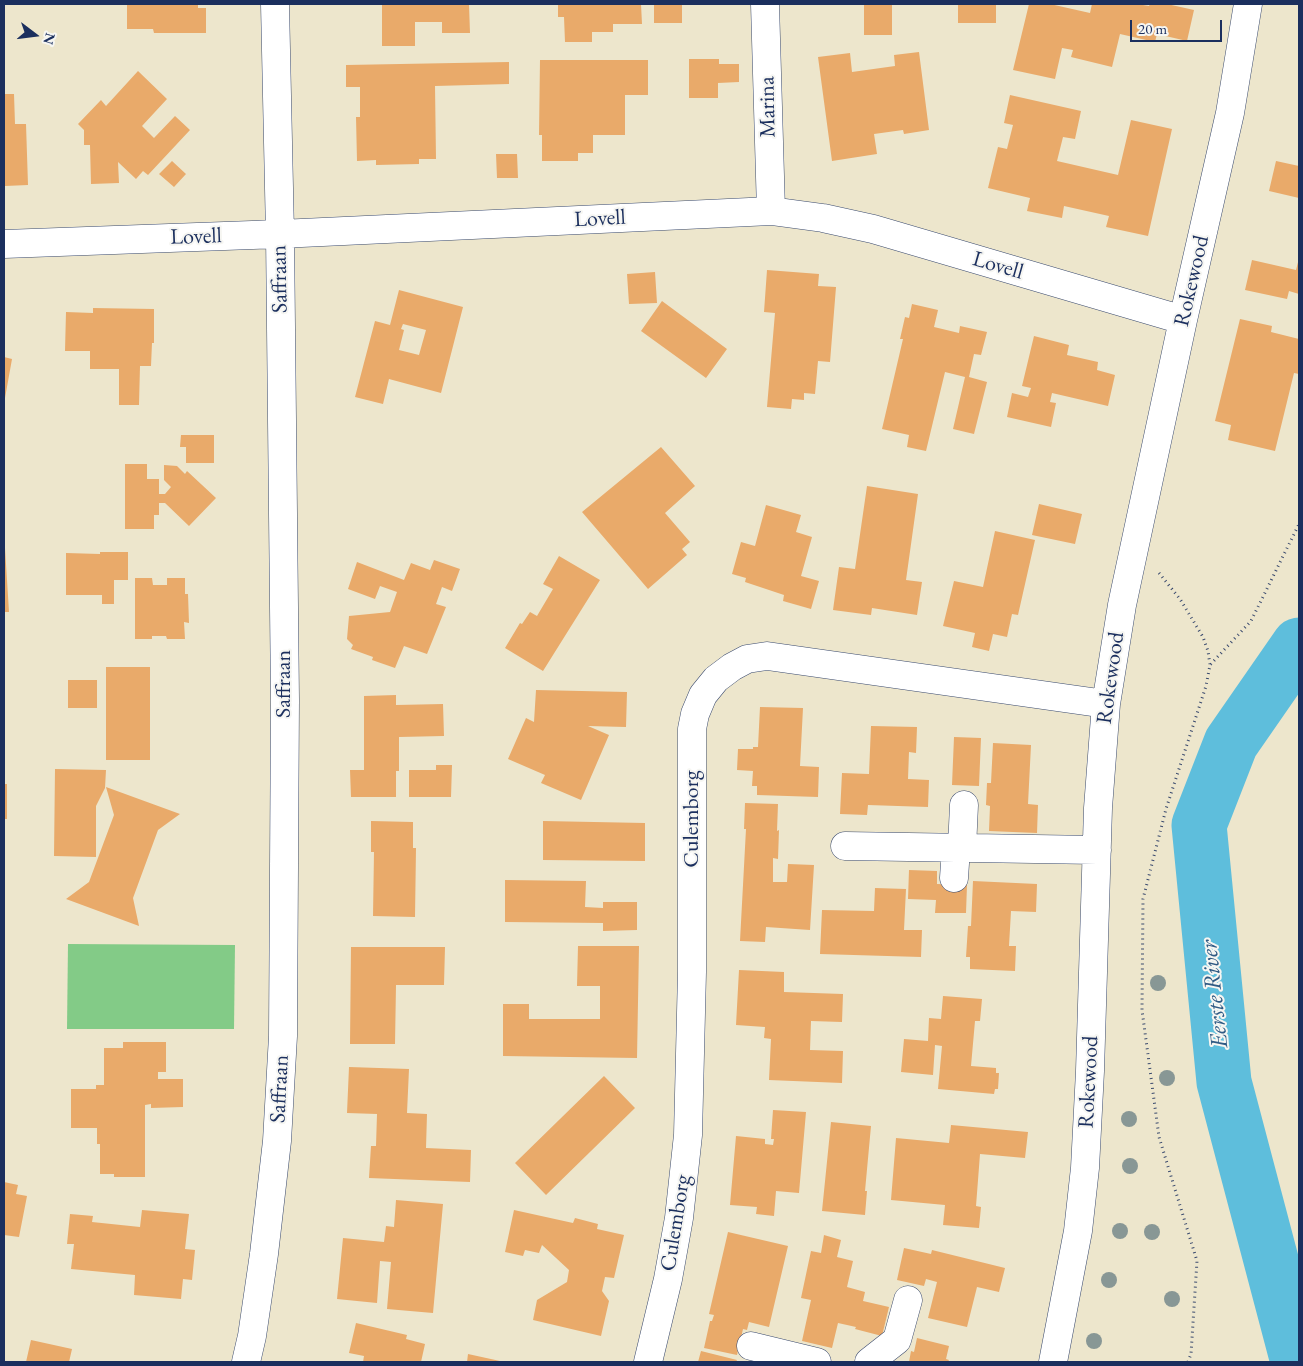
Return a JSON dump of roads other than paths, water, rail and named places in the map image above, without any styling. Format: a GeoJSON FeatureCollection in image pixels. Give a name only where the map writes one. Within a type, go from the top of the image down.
{"type":"FeatureCollection","features":[{"type":"Feature","properties":{"kind":"street","name":"Saffraan"},"geometry":{"type":"LineString","coordinates":[[246,1362],[252,1336],[264,1254],[276,1151],[283,1036],[285,700],[280,234],[275,4]]}},
{"type":"Feature","properties":{"kind":"street","name":"Marina"},"geometry":{"type":"LineString","coordinates":[[765,4],[771,211]]}},
{"type":"Feature","properties":{"kind":"street","name":"Rokewood"},"geometry":{"type":"LineString","coordinates":[[1053,1362],[1078,1230],[1085,1168],[1097,850],[1106,704],[1122,605],[1183,320],[1230,113],[1248,4]]}},
{"type":"Feature","properties":{"kind":"street","name":"Lovell"},"geometry":{"type":"LineString","coordinates":[[4,244],[280,234],[771,211],[823,218],[873,229],[1183,320]]}},
{"type":"Feature","properties":{"kind":"street","name":"Culemborg"},"geometry":{"type":"LineString","coordinates":[[648,1362],[668,1279],[679,1218],[688,1135],[692,972],[692,729],[694,714],[703,695],[716,679],[732,666],[747,659],[767,656],[1106,704]]}},
{"type":"Feature","properties":{"kind":"street"},"geometry":{"type":"LineString","coordinates":[[954,878],[964,805]]}},
{"type":"Feature","properties":{"kind":"street"},"geometry":{"type":"LineString","coordinates":[[845,846],[1097,850]]}},
{"type":"Feature","properties":{"kind":"street"},"geometry":{"type":"LineString","coordinates":[[869,1362],[897,1340],[908,1300]]}},
{"type":"Feature","properties":{"kind":"street"},"geometry":{"type":"LineString","coordinates":[[751,1346],[817,1362]]}},
{"type":"Feature","properties":{"kind":"waterway","name":"Eerste River"},"geometry":{"type":"LineString","coordinates":[[1298,1362],[1224,1082],[1199,825],[1231,743],[1299,645]]}}]}
